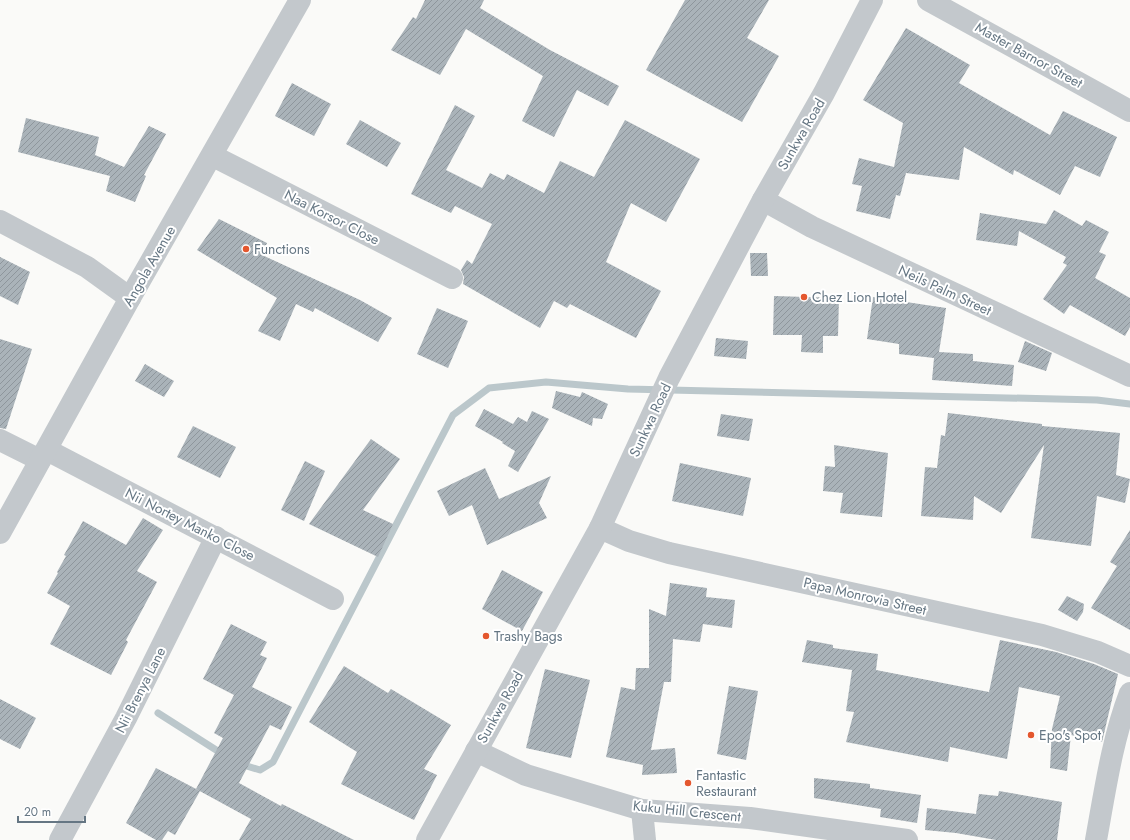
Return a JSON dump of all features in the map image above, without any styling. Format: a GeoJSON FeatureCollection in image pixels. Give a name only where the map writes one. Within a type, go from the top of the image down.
{"type":"FeatureCollection","features":[{"type":"Feature","properties":{"kind":"street","name":"Angola Avenue"},"geometry":{"type":"LineString","coordinates":[[0,533],[130,298],[300,0]]}},
{"type":"Feature","properties":{"kind":"street","name":"Sunkwa Road"},"geometry":{"type":"LineString","coordinates":[[427,840],[600,528],[670,378],[763,200],[824,93],[872,0]]}},
{"type":"Feature","properties":{"kind":"street","name":"Master Barnor Street"},"geometry":{"type":"LineString","coordinates":[[928,0],[1130,111]]}},
{"type":"Feature","properties":{"kind":"street","name":"Naa Korsor Close"},"geometry":{"type":"LineString","coordinates":[[212,156],[452,278]]}},
{"type":"Feature","properties":{"kind":"street","name":"Neils Palm Street"},"geometry":{"type":"LineString","coordinates":[[763,200],[812,227],[1130,376]]}},
{"type":"Feature","properties":{"kind":"street"},"geometry":{"type":"LineString","coordinates":[[0,221],[87,267],[130,298]]}},
{"type":"Feature","properties":{"kind":"street","name":"Nii Nortey Manko Close"},"geometry":{"type":"LineString","coordinates":[[0,440],[44,455],[216,538],[333,599]]}},
{"type":"Feature","properties":{"kind":"street","name":"Papa Monrovia Street"},"geometry":{"type":"LineString","coordinates":[[600,528],[629,541],[669,553],[1042,635],[1098,652],[1130,666]]}},
{"type":"Feature","properties":{"kind":"street","name":"Nii Brenya Lane"},"geometry":{"type":"LineString","coordinates":[[60,840],[126,718],[216,538]]}},
{"type":"Feature","properties":{"kind":"street"},"geometry":{"type":"LineString","coordinates":[[1096,840],[1114,743],[1130,693]]}},
{"type":"Feature","properties":{"kind":"street","name":"Kuku Hill Crescent"},"geometry":{"type":"LineString","coordinates":[[476,751],[526,775],[642,810],[750,818],[907,840]]}},
{"type":"Feature","properties":{"kind":"street"},"geometry":{"type":"LineString","coordinates":[[642,810],[645,840]]}},
{"type":"Feature","properties":{"kind":"building"},"geometry":{"type":"Polygon","coordinates":[[[425,0],[484,0],[480,8],[550,50],[619,86],[608,106],[577,90],[554,137],[522,121],[543,76],[466,29],[440,75],[391,50],[413,17],[416,19],[425,0]]]}},
{"type":"Feature","properties":{"kind":"building"},"geometry":{"type":"Polygon","coordinates":[[[685,0],[769,0],[747,38],[779,56],[742,122],[646,70],[685,0]]]}},
{"type":"Feature","properties":{"kind":"building"},"geometry":{"type":"Polygon","coordinates":[[[906,28],[970,65],[959,83],[1050,135],[1063,111],[1117,137],[1100,177],[1075,166],[1060,195],[1014,170],[1013,175],[964,147],[959,180],[906,173],[900,196],[896,195],[890,219],[856,211],[862,186],[852,184],[859,158],[894,167],[903,123],[863,100],[906,28]]]}},
{"type":"Feature","properties":{"kind":"building"},"geometry":{"type":"Polygon","coordinates":[[[292,83],[331,104],[314,136],[275,116],[292,83]]]}},
{"type":"Feature","properties":{"kind":"building"},"geometry":{"type":"Polygon","coordinates":[[[455,105],[475,116],[446,170],[482,188],[490,173],[504,180],[507,174],[544,193],[560,161],[594,177],[625,120],[700,159],[666,222],[631,203],[606,262],[661,291],[636,338],[570,304],[567,308],[554,301],[540,328],[463,284],[464,277],[461,270],[467,260],[472,264],[492,224],[455,206],[451,213],[411,194],[455,105]]]}},
{"type":"Feature","properties":{"kind":"building"},"geometry":{"type":"Polygon","coordinates":[[[26,118],[99,137],[95,155],[124,167],[149,126],[166,134],[144,175],[146,176],[135,202],[106,191],[110,176],[18,152],[26,118]]]}},
{"type":"Feature","properties":{"kind":"building"},"geometry":{"type":"Polygon","coordinates":[[[360,120],[401,143],[387,167],[346,144],[360,120]]]}},
{"type":"Feature","properties":{"kind":"building"},"geometry":{"type":"Polygon","coordinates":[[[1054,210],[1082,226],[1086,220],[1109,232],[1099,252],[1106,255],[1095,278],[1130,298],[1130,327],[1125,336],[1070,305],[1064,314],[1043,299],[1067,265],[1063,263],[1066,257],[1019,231],[1017,246],[976,240],[980,213],[1046,224],[1054,210]]]}},
{"type":"Feature","properties":{"kind":"building"},"geometry":{"type":"Polygon","coordinates":[[[219,219],[267,243],[262,255],[360,300],[392,318],[378,342],[315,308],[313,312],[296,304],[280,341],[258,331],[277,298],[197,250],[219,219]]]}},
{"type":"Feature","properties":{"kind":"building"},"geometry":{"type":"Polygon","coordinates":[[[750,253],[767,253],[768,276],[751,276],[750,253]]]}},
{"type":"Feature","properties":{"kind":"building"},"geometry":{"type":"Polygon","coordinates":[[[0,257],[30,272],[18,305],[0,296],[0,257]]]}},
{"type":"Feature","properties":{"kind":"building"},"geometry":{"type":"Polygon","coordinates":[[[774,296],[839,298],[838,336],[823,336],[823,353],[801,352],[802,335],[773,335],[774,296]]]}},
{"type":"Feature","properties":{"kind":"building"},"geometry":{"type":"Polygon","coordinates":[[[873,297],[946,308],[939,352],[973,354],[973,361],[1014,365],[1012,386],[932,380],[934,358],[899,354],[899,344],[867,339],[873,297]]]}},
{"type":"Feature","properties":{"kind":"building"},"geometry":{"type":"Polygon","coordinates":[[[437,308],[468,321],[448,368],[417,354],[437,308]]]}},
{"type":"Feature","properties":{"kind":"building"},"geometry":{"type":"Polygon","coordinates":[[[716,338],[748,341],[746,359],[714,356],[716,338]]]}},
{"type":"Feature","properties":{"kind":"building"},"geometry":{"type":"Polygon","coordinates":[[[0,339],[32,349],[6,429],[0,428],[0,339]]]}},
{"type":"Feature","properties":{"kind":"building"},"geometry":{"type":"Polygon","coordinates":[[[1025,341],[1052,353],[1046,371],[1018,362],[1025,341]]]}},
{"type":"Feature","properties":{"kind":"building"},"geometry":{"type":"Polygon","coordinates":[[[145,364],[174,381],[164,397],[135,381],[145,364]]]}},
{"type":"Feature","properties":{"kind":"building"},"geometry":{"type":"Polygon","coordinates":[[[556,391],[580,397],[582,392],[608,404],[602,419],[593,418],[592,426],[552,408],[556,391]]]}},
{"type":"Feature","properties":{"kind":"building"},"geometry":{"type":"Polygon","coordinates":[[[484,409],[513,424],[518,417],[527,422],[532,411],[549,419],[518,472],[508,466],[515,451],[502,443],[503,442],[475,426],[484,409]]]}},
{"type":"Feature","properties":{"kind":"building"},"geometry":{"type":"Polygon","coordinates":[[[948,413],[1042,424],[1042,426],[1120,433],[1116,475],[1130,479],[1125,503],[1097,496],[1091,546],[1031,538],[1044,445],[1001,513],[974,496],[973,520],[921,516],[925,467],[937,468],[941,435],[945,436],[948,413]]]}},
{"type":"Feature","properties":{"kind":"building"},"geometry":{"type":"Polygon","coordinates":[[[721,414],[753,419],[749,441],[717,436],[721,414]]]}},
{"type":"Feature","properties":{"kind":"building"},"geometry":{"type":"Polygon","coordinates":[[[193,426],[236,447],[220,478],[177,457],[193,426]]]}},
{"type":"Feature","properties":{"kind":"building"},"geometry":{"type":"Polygon","coordinates":[[[371,439],[400,459],[363,510],[393,524],[378,557],[309,524],[371,439]]]}},
{"type":"Feature","properties":{"kind":"building"},"geometry":{"type":"Polygon","coordinates":[[[834,445],[888,453],[882,517],[840,513],[843,493],[823,491],[825,466],[835,467],[834,445]]]}},
{"type":"Feature","properties":{"kind":"building"},"geometry":{"type":"Polygon","coordinates":[[[305,461],[325,471],[304,521],[281,510],[305,461]]]}},
{"type":"Feature","properties":{"kind":"building"},"geometry":{"type":"Polygon","coordinates":[[[680,463],[751,478],[743,516],[672,501],[680,463]]]}},
{"type":"Feature","properties":{"kind":"building"},"geometry":{"type":"Polygon","coordinates":[[[485,468],[499,499],[551,476],[539,503],[547,518],[487,545],[472,505],[449,516],[437,491],[485,468]]]}},
{"type":"Feature","properties":{"kind":"building"},"geometry":{"type":"Polygon","coordinates":[[[143,518],[163,530],[137,571],[157,582],[126,640],[128,642],[111,675],[50,644],[70,606],[47,593],[66,556],[64,555],[83,521],[126,545],[143,518]]]}},
{"type":"Feature","properties":{"kind":"building"},"geometry":{"type":"Polygon","coordinates":[[[1130,530],[1130,630],[1091,608],[1117,566],[1110,562],[1130,530]]]}},
{"type":"Feature","properties":{"kind":"building"},"geometry":{"type":"Polygon","coordinates":[[[502,570],[543,592],[522,631],[482,609],[502,570]]]}},
{"type":"Feature","properties":{"kind":"building"},"geometry":{"type":"Polygon","coordinates":[[[670,583],[707,588],[706,597],[735,600],[732,628],[703,624],[700,642],[673,639],[671,682],[664,682],[651,750],[675,748],[677,773],[642,775],[643,765],[606,757],[621,687],[635,690],[636,668],[649,668],[649,609],[666,616],[670,583]]]}},
{"type":"Feature","properties":{"kind":"building"},"geometry":{"type":"Polygon","coordinates":[[[1067,596],[1084,604],[1083,612],[1077,621],[1058,610],[1067,596]]]}},
{"type":"Feature","properties":{"kind":"building"},"geometry":{"type":"Polygon","coordinates":[[[231,624],[267,642],[260,655],[267,658],[252,687],[292,707],[281,730],[270,725],[239,783],[281,806],[282,804],[354,840],[239,840],[251,819],[196,789],[223,738],[214,733],[234,695],[203,679],[231,624]]]}},
{"type":"Feature","properties":{"kind":"building"},"geometry":{"type":"Polygon","coordinates":[[[807,640],[833,645],[833,648],[878,654],[876,670],[989,692],[1000,640],[1056,652],[1094,664],[1118,674],[1102,742],[1071,735],[1067,771],[1050,768],[1052,729],[1060,696],[1019,687],[1007,759],[950,747],[948,762],[846,742],[854,712],[846,711],[852,670],[802,662],[807,640]]]}},
{"type":"Feature","properties":{"kind":"building"},"geometry":{"type":"Polygon","coordinates":[[[344,666],[388,693],[391,689],[451,725],[424,769],[437,775],[414,820],[341,784],[357,752],[309,722],[344,666]]]}},
{"type":"Feature","properties":{"kind":"building"},"geometry":{"type":"Polygon","coordinates":[[[545,669],[590,680],[571,758],[526,748],[545,669]]]}},
{"type":"Feature","properties":{"kind":"building"},"geometry":{"type":"Polygon","coordinates":[[[729,686],[758,691],[746,760],[717,754],[729,686]]]}},
{"type":"Feature","properties":{"kind":"building"},"geometry":{"type":"Polygon","coordinates":[[[0,699],[36,718],[20,749],[0,739],[0,699]]]}},
{"type":"Feature","properties":{"kind":"building"},"geometry":{"type":"Polygon","coordinates":[[[156,768],[200,791],[175,835],[168,831],[162,840],[156,840],[126,823],[156,768]]]}},
{"type":"Feature","properties":{"kind":"building"},"geometry":{"type":"Polygon","coordinates":[[[814,778],[870,784],[870,788],[921,795],[917,823],[880,817],[881,809],[814,798],[814,778]]]}},
{"type":"Feature","properties":{"kind":"building"},"geometry":{"type":"Polygon","coordinates":[[[999,791],[1062,802],[1057,840],[996,840],[956,833],[925,830],[927,808],[976,814],[979,794],[998,796],[999,791]]]}},
{"type":"Feature","properties":{"kind":"waterway"},"geometry":{"type":"LineString","coordinates":[[240,764],[260,770],[273,762],[453,415],[489,388],[546,382],[628,389],[1097,400],[1130,404]]}},
{"type":"Feature","properties":{"kind":"waterway"},"geometry":{"type":"LineString","coordinates":[[158,713],[224,755]]}},
{"type":"Feature","properties":{"kind":"place","name":"Functions"},"geometry":{"type":"Point","coordinates":[246,249]}},
{"type":"Feature","properties":{"kind":"place","name":"Chez Lion Hotel"},"geometry":{"type":"Point","coordinates":[804,297]}},
{"type":"Feature","properties":{"kind":"place","name":"Trashy Bags"},"geometry":{"type":"Point","coordinates":[486,636]}},
{"type":"Feature","properties":{"kind":"place","name":"Epo's Spot"},"geometry":{"type":"Point","coordinates":[1031,735]}},
{"type":"Feature","properties":{"kind":"place","name":"Fantastic Restaurant"},"geometry":{"type":"Point","coordinates":[688,783]}}]}
